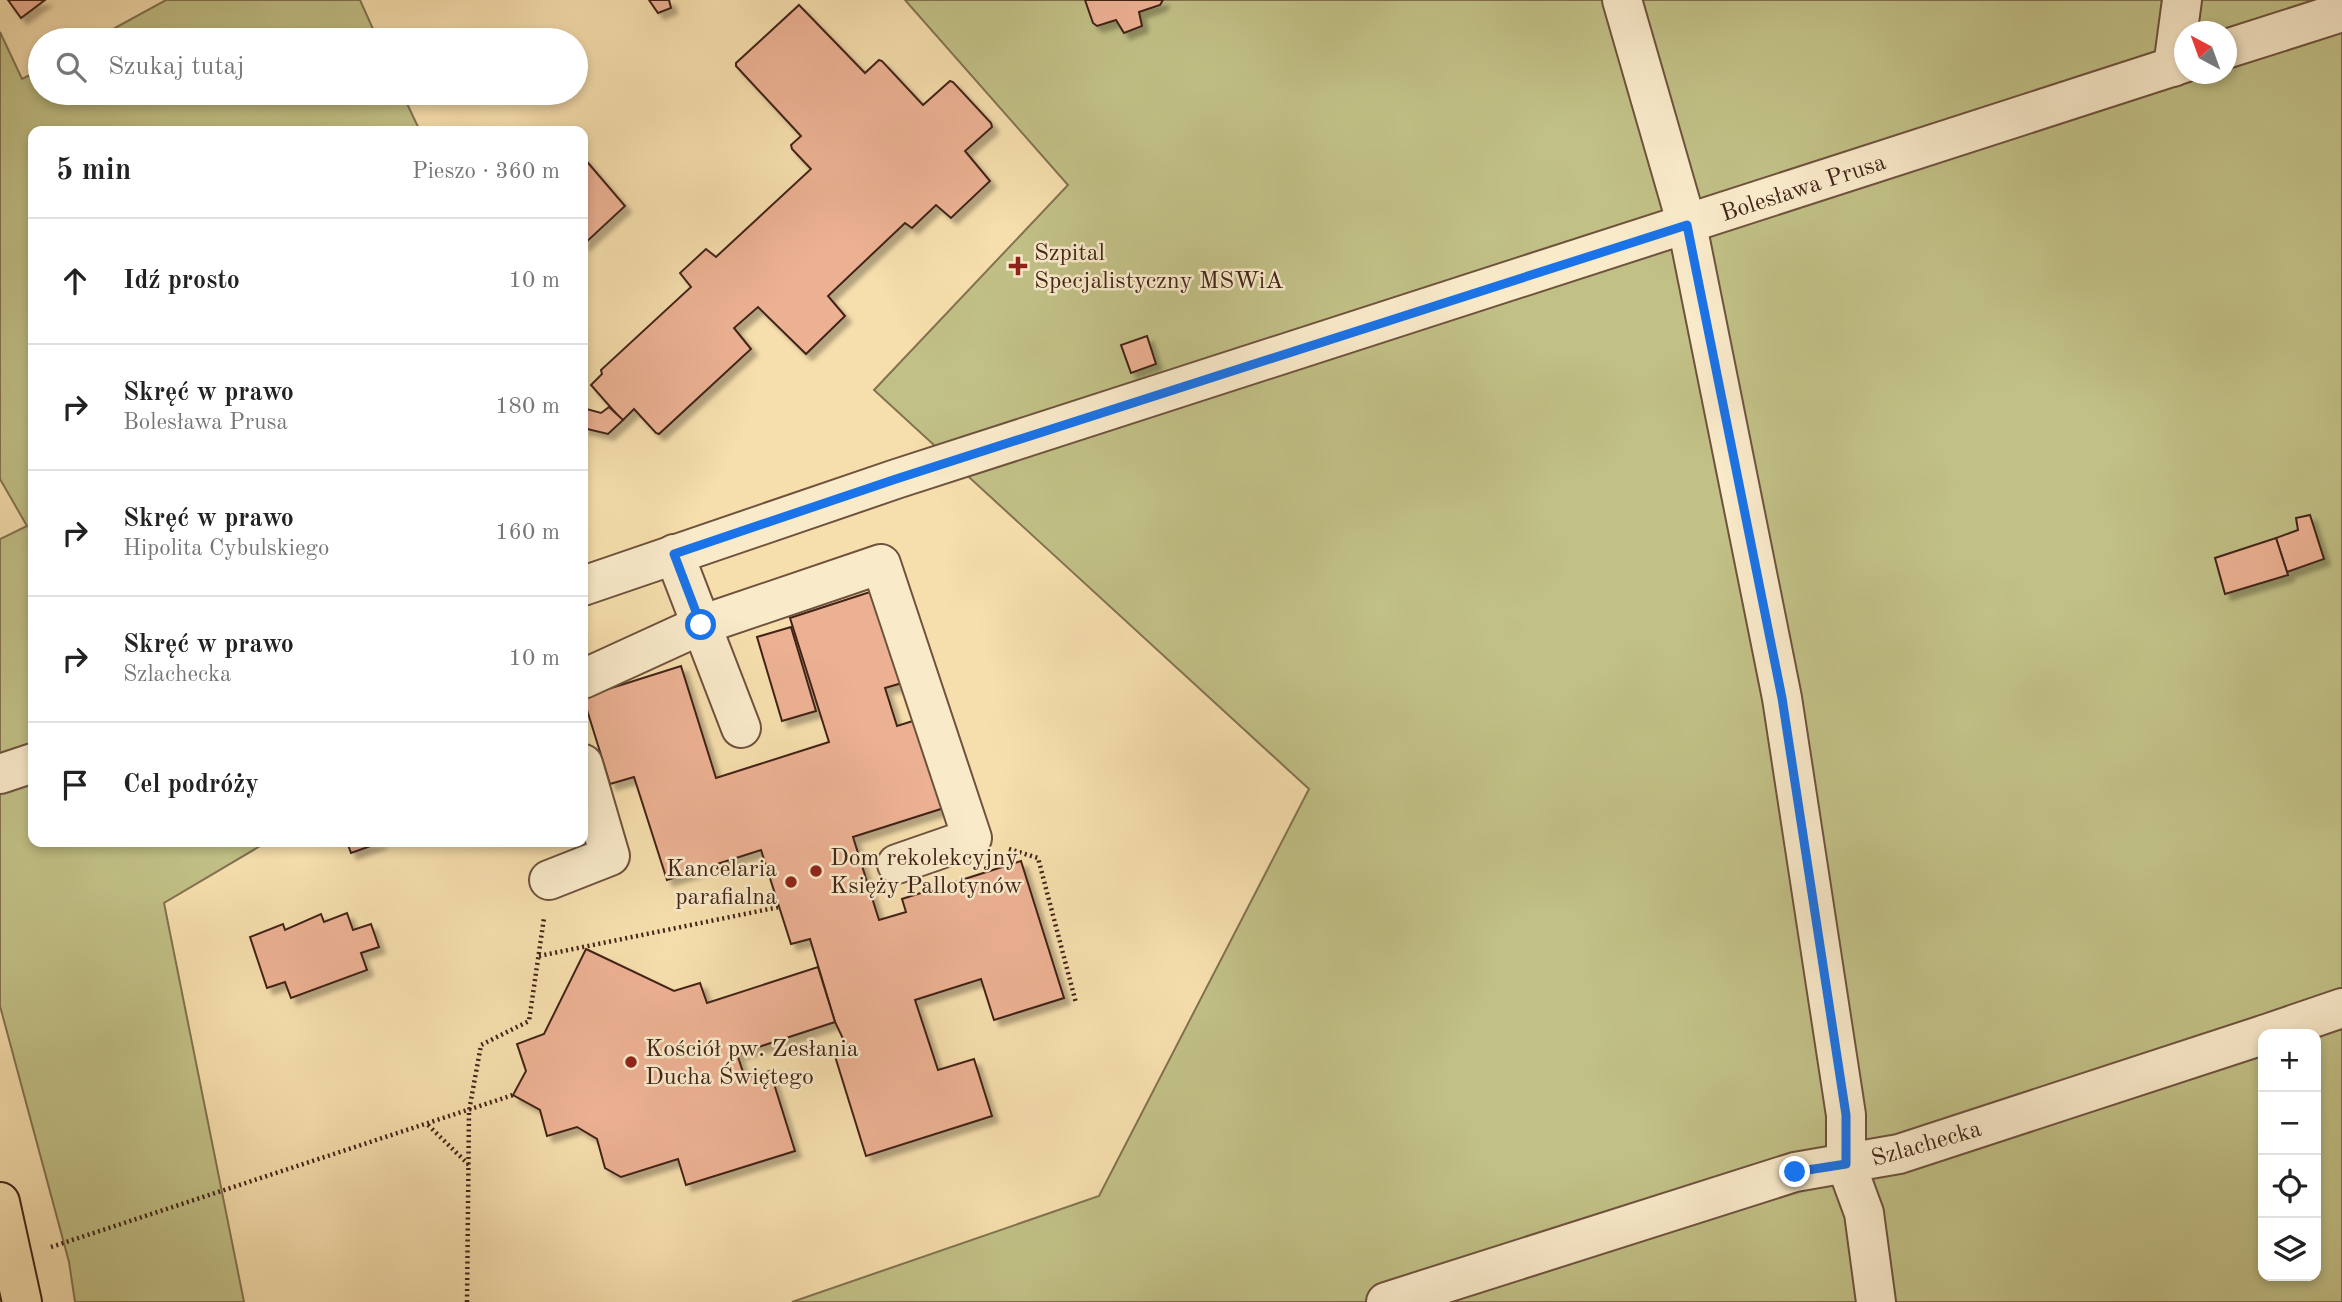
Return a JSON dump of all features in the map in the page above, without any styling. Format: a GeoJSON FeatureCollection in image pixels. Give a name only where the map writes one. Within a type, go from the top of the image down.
{"type":"FeatureCollection","features":[{"type":"Feature","properties":{"kind":"main road"},"geometry":{"type":"LineString","coordinates":[[0,1202],[22,1302]]}},
{"type":"Feature","properties":{"kind":"street"},"geometry":{"type":"LineString","coordinates":[[1622,0],[1687,225],[1782,698],[1846,1115],[1846,1164],[1864,1213],[1876,1302]]}},
{"type":"Feature","properties":{"kind":"street"},"geometry":{"type":"LineString","coordinates":[[2181,21],[2182,0]]}},
{"type":"Feature","properties":{"kind":"street"},"geometry":{"type":"LineString","coordinates":[[2237,46],[2342,12]]}},
{"type":"Feature","properties":{"kind":"street","name":"Bolesława Prusa"},"geometry":{"type":"LineString","coordinates":[[588,584],[896,479],[2174,67]]}},
{"type":"Feature","properties":{"kind":"street"},"geometry":{"type":"LineString","coordinates":[[674,554],[741,728]]}},
{"type":"Feature","properties":{"kind":"street"},"geometry":{"type":"LineString","coordinates":[[588,677],[701,625],[881,564],[972,838],[897,864]]}},
{"type":"Feature","properties":{"kind":"street"},"geometry":{"type":"LineString","coordinates":[[0,774],[28,765]]}},
{"type":"Feature","properties":{"kind":"street"},"geometry":{"type":"LineString","coordinates":[[549,880],[610,856],[588,781]]}},
{"type":"Feature","properties":{"kind":"street","name":"Szlachecka"},"geometry":{"type":"LineString","coordinates":[[2282,1029],[2342,1008]]}},
{"type":"Feature","properties":{"kind":"street","name":"Szlachecka"},"geometry":{"type":"LineString","coordinates":[[1386,1302],[1795,1172],[1899,1154],[2258,1037]]}},
{"type":"Feature","properties":{"kind":"path"},"geometry":{"type":"LineString","coordinates":[[972,838],[1038,858],[1076,1003]]}},
{"type":"Feature","properties":{"kind":"path"},"geometry":{"type":"LineString","coordinates":[[467,1302],[469,1111],[481,1045],[529,1021],[549,880]]}},
{"type":"Feature","properties":{"kind":"path"},"geometry":{"type":"LineString","coordinates":[[540,956],[779,907]]}},
{"type":"Feature","properties":{"kind":"path"},"geometry":{"type":"LineString","coordinates":[[50,1248],[513,1095]]}},
{"type":"Feature","properties":{"kind":"path"},"geometry":{"type":"LineString","coordinates":[[428,1125],[468,1165]]}},
{"type":"Feature","properties":{"kind":"shaded area"},"geometry":{"type":"Polygon","coordinates":[[[166,0],[360,0],[373,28],[115,28],[166,0]]]}},
{"type":"Feature","properties":{"kind":"shaded area"},"geometry":{"type":"Polygon","coordinates":[[[905,0],[2342,0],[2342,1302],[792,1302],[1099,1196],[1309,789],[874,390],[1068,185],[905,0]]]}},
{"type":"Feature","properties":{"kind":"shaded area"},"geometry":{"type":"Polygon","coordinates":[[[0,32],[22,79],[28,76],[28,105],[408,105],[418,126],[28,126],[28,847],[259,847],[164,903],[244,1302],[75,1302],[69,1262],[0,1006],[0,539],[27,526],[0,479],[0,32]]]}},
{"type":"Feature","properties":{"kind":"building"},"geometry":{"type":"Polygon","coordinates":[[[8,0],[45,0],[21,18],[8,0]]]}},
{"type":"Feature","properties":{"kind":"building"},"geometry":{"type":"Polygon","coordinates":[[[649,0],[669,0],[671,8],[658,13],[649,0]]]}},
{"type":"Feature","properties":{"kind":"building"},"geometry":{"type":"Polygon","coordinates":[[[1085,0],[1163,0],[1160,5],[1139,12],[1142,26],[1124,33],[1116,20],[1097,26],[1093,23],[1085,0]]]}},
{"type":"Feature","properties":{"kind":"building"},"geometry":{"type":"Polygon","coordinates":[[[799,5],[865,73],[879,60],[882,61],[923,105],[950,81],[953,82],[991,123],[992,127],[965,151],[990,181],[951,218],[936,205],[912,228],[905,223],[828,296],[845,316],[806,354],[758,307],[734,328],[751,349],[659,434],[634,409],[623,420],[620,418],[591,385],[602,374],[601,370],[691,287],[680,273],[706,249],[716,257],[811,169],[792,149],[791,145],[801,136],[736,66],[736,63],[799,5]]]}},
{"type":"Feature","properties":{"kind":"building"},"geometry":{"type":"Polygon","coordinates":[[[588,163],[625,206],[588,240],[588,163]]]}},
{"type":"Feature","properties":{"kind":"building"},"geometry":{"type":"Polygon","coordinates":[[[1147,336],[1156,364],[1131,373],[1121,345],[1147,336]]]}},
{"type":"Feature","properties":{"kind":"building"},"geometry":{"type":"Polygon","coordinates":[[[609,407],[623,420],[608,434],[588,429],[588,409],[601,413],[609,407]]]}},
{"type":"Feature","properties":{"kind":"building"},"geometry":{"type":"Polygon","coordinates":[[[2310,515],[2324,559],[2287,572],[2276,538],[2298,530],[2296,518],[2310,515]]]}},
{"type":"Feature","properties":{"kind":"building"},"geometry":{"type":"Polygon","coordinates":[[[2276,538],[2288,575],[2225,594],[2215,558],[2276,538]]]}},
{"type":"Feature","properties":{"kind":"building","name":"Dom rekolekcyjny Księży Pallotynów"},"geometry":{"type":"Polygon","coordinates":[[[873,591],[902,683],[885,688],[897,726],[919,719],[947,807],[853,837],[879,920],[906,912],[902,899],[1021,861],[1064,998],[994,1020],[981,979],[915,1000],[938,1070],[974,1059],[992,1116],[866,1156],[834,1053],[848,1049],[835,1022],[810,939],[791,944],[761,850],[667,880],[634,777],[610,784],[588,713],[588,695],[681,666],[716,778],[829,742],[790,618],[873,591]]]}},
{"type":"Feature","properties":{"kind":"building"},"geometry":{"type":"Polygon","coordinates":[[[791,627],[816,711],[782,721],[757,637],[791,627]]]}},
{"type":"Feature","properties":{"kind":"building"},"geometry":{"type":"Polygon","coordinates":[[[349,847],[368,847],[351,853],[349,847]]]}},
{"type":"Feature","properties":{"kind":"building"},"geometry":{"type":"Polygon","coordinates":[[[347,913],[353,930],[371,924],[379,947],[361,953],[367,970],[291,998],[285,982],[267,988],[250,937],[283,924],[285,930],[321,914],[324,922],[347,913]]]}},
{"type":"Feature","properties":{"kind":"building","name":"Kościół pw. Zesłania Ducha Świętego"},"geometry":{"type":"Polygon","coordinates":[[[586,949],[674,991],[700,983],[707,1003],[818,967],[835,1022],[737,1054],[745,1078],[770,1071],[795,1151],[686,1185],[678,1159],[621,1177],[605,1168],[597,1139],[577,1127],[547,1136],[540,1110],[513,1095],[526,1071],[517,1044],[544,1034],[586,949]]]}},
{"type":"Feature","properties":{"kind":"place","name":"Szpital Specjalistyczny MSWiA"},"geometry":{"type":"Point","coordinates":[1018,266]}},
{"type":"Feature","properties":{"kind":"place","name":"Dom rekolekcyjny Księży Pallotynów"},"geometry":{"type":"Point","coordinates":[816,871]}},
{"type":"Feature","properties":{"kind":"place","name":"Kancelaria parafialna"},"geometry":{"type":"Point","coordinates":[791,882]}},
{"type":"Feature","properties":{"kind":"place","name":"Kościół pw. Zesłania Ducha Świętego"},"geometry":{"type":"Point","coordinates":[631,1062]}},
{"type":"Feature","properties":{"kind":"route"},"geometry":{"type":"LineString","coordinates":[[701,625],[674,554],[896,479],[1687,225],[1782,698],[1846,1115],[1846,1164],[1795,1172]]}}]}
